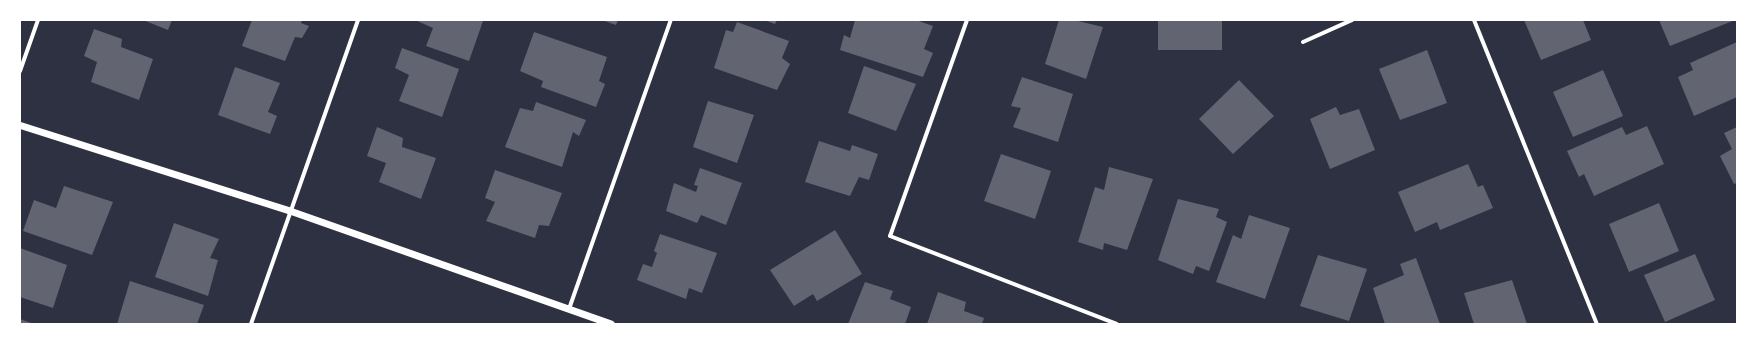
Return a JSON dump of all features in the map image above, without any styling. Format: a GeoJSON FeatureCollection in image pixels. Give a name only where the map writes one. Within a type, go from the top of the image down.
{"type":"FeatureCollection","features":[{"type":"Feature","properties":{"kind":"street"},"geometry":{"type":"LineString","coordinates":[[20,71],[38,20]]}},
{"type":"Feature","properties":{"kind":"street"},"geometry":{"type":"LineString","coordinates":[[251,324],[358,20]]}},
{"type":"Feature","properties":{"kind":"street"},"geometry":{"type":"LineString","coordinates":[[569,310],[671,20]]}},
{"type":"Feature","properties":{"kind":"street"},"geometry":{"type":"LineString","coordinates":[[967,20],[890,236],[1117,324]]}},
{"type":"Feature","properties":{"kind":"street"},"geometry":{"type":"LineString","coordinates":[[1303,42],[1352,20]]}},
{"type":"Feature","properties":{"kind":"street"},"geometry":{"type":"LineString","coordinates":[[1474,20],[1597,324]]}},
{"type":"Feature","properties":{"kind":"street"},"geometry":{"type":"LineString","coordinates":[[20,125],[291,211],[611,324]]}},
{"type":"Feature","properties":{"kind":"building"},"geometry":{"type":"Polygon","coordinates":[[[143,20],[172,20],[168,30],[143,20]]]}},
{"type":"Feature","properties":{"kind":"building"},"geometry":{"type":"Polygon","coordinates":[[[252,20],[302,20],[301,23],[309,26],[302,38],[295,37],[285,61],[242,46],[252,20]]]}},
{"type":"Feature","properties":{"kind":"building"},"geometry":{"type":"Polygon","coordinates":[[[415,20],[483,21],[469,61],[426,46],[433,28],[415,20]]]}},
{"type":"Feature","properties":{"kind":"building"},"geometry":{"type":"Polygon","coordinates":[[[602,20],[618,20],[616,25],[602,20]]]}},
{"type":"Feature","properties":{"kind":"building"},"geometry":{"type":"Polygon","coordinates":[[[764,20],[777,20],[775,24],[764,20]]]}},
{"type":"Feature","properties":{"kind":"building"},"geometry":{"type":"Polygon","coordinates":[[[855,20],[916,20],[933,26],[924,49],[933,53],[923,77],[840,50],[844,35],[850,38],[855,20]]]}},
{"type":"Feature","properties":{"kind":"building"},"geometry":{"type":"Polygon","coordinates":[[[1059,20],[1074,20],[1103,27],[1086,79],[1045,64],[1059,20]]]}},
{"type":"Feature","properties":{"kind":"building"},"geometry":{"type":"Polygon","coordinates":[[[1158,20],[1222,20],[1222,50],[1158,50],[1158,20]]]}},
{"type":"Feature","properties":{"kind":"building"},"geometry":{"type":"Polygon","coordinates":[[[1524,20],[1583,20],[1591,40],[1541,60],[1524,20]]]}},
{"type":"Feature","properties":{"kind":"building"},"geometry":{"type":"Polygon","coordinates":[[[1659,20],[1735,20],[1670,46],[1659,20]]]}},
{"type":"Feature","properties":{"kind":"building"},"geometry":{"type":"Polygon","coordinates":[[[737,22],[789,41],[782,58],[790,64],[777,90],[714,68],[726,30],[733,32],[737,22]]]}},
{"type":"Feature","properties":{"kind":"building"},"geometry":{"type":"Polygon","coordinates":[[[94,29],[122,39],[121,47],[153,59],[139,100],[91,82],[97,62],[84,56],[94,29]]]}},
{"type":"Feature","properties":{"kind":"building"},"geometry":{"type":"Polygon","coordinates":[[[534,32],[607,57],[599,81],[605,84],[596,107],[541,87],[543,81],[520,71],[534,32]]]}},
{"type":"Feature","properties":{"kind":"building"},"geometry":{"type":"Polygon","coordinates":[[[1737,42],[1737,97],[1694,116],[1678,77],[1693,70],[1690,63],[1737,42]]]}},
{"type":"Feature","properties":{"kind":"building"},"geometry":{"type":"Polygon","coordinates":[[[402,48],[459,69],[442,117],[399,101],[409,75],[395,68],[402,48]]]}},
{"type":"Feature","properties":{"kind":"building"},"geometry":{"type":"Polygon","coordinates":[[[1427,50],[1447,103],[1400,120],[1379,69],[1427,50]]]}},
{"type":"Feature","properties":{"kind":"building"},"geometry":{"type":"Polygon","coordinates":[[[864,66],[916,84],[896,131],[848,113],[864,66]]]}},
{"type":"Feature","properties":{"kind":"building"},"geometry":{"type":"Polygon","coordinates":[[[235,67],[280,83],[268,112],[277,116],[270,134],[218,115],[235,67]]]}},
{"type":"Feature","properties":{"kind":"building"},"geometry":{"type":"Polygon","coordinates":[[[1603,70],[1623,116],[1573,137],[1553,92],[1603,70]]]}},
{"type":"Feature","properties":{"kind":"building"},"geometry":{"type":"Polygon","coordinates":[[[1022,77],[1073,94],[1058,142],[1013,127],[1021,108],[1011,106],[1022,77]]]}},
{"type":"Feature","properties":{"kind":"building"},"geometry":{"type":"Polygon","coordinates":[[[1239,80],[1274,116],[1233,154],[1199,119],[1239,80]]]}},
{"type":"Feature","properties":{"kind":"building"},"geometry":{"type":"Polygon","coordinates":[[[708,101],[754,115],[737,163],[693,147],[708,101]]]}},
{"type":"Feature","properties":{"kind":"building"},"geometry":{"type":"Polygon","coordinates":[[[536,102],[586,120],[579,136],[573,132],[562,167],[505,147],[520,108],[533,111],[536,102]]]}},
{"type":"Feature","properties":{"kind":"building"},"geometry":{"type":"Polygon","coordinates":[[[1336,107],[1340,115],[1359,109],[1375,150],[1330,169],[1310,119],[1336,107]]]}},
{"type":"Feature","properties":{"kind":"building"},"geometry":{"type":"Polygon","coordinates":[[[1647,126],[1664,164],[1594,196],[1584,174],[1579,177],[1567,151],[1622,127],[1626,135],[1647,126]]]}},
{"type":"Feature","properties":{"kind":"building"},"geometry":{"type":"Polygon","coordinates":[[[377,127],[403,138],[402,147],[436,158],[421,199],[379,182],[386,163],[367,156],[377,127]]]}},
{"type":"Feature","properties":{"kind":"building"},"geometry":{"type":"Polygon","coordinates":[[[1737,127],[1737,183],[1734,184],[1720,156],[1732,149],[1724,133],[1737,127]]]}},
{"type":"Feature","properties":{"kind":"building"},"geometry":{"type":"Polygon","coordinates":[[[819,141],[850,151],[852,145],[878,154],[869,180],[859,177],[850,196],[805,182],[819,141]]]}},
{"type":"Feature","properties":{"kind":"building"},"geometry":{"type":"Polygon","coordinates":[[[1001,154],[1051,171],[1035,219],[984,201],[1001,154]]]}},
{"type":"Feature","properties":{"kind":"building"},"geometry":{"type":"Polygon","coordinates":[[[1468,164],[1478,187],[1483,185],[1493,208],[1440,230],[1437,222],[1415,232],[1398,192],[1468,164]]]}},
{"type":"Feature","properties":{"kind":"building"},"geometry":{"type":"Polygon","coordinates":[[[1109,167],[1153,179],[1127,250],[1104,243],[1103,250],[1078,242],[1095,187],[1104,190],[1109,167]]]}},
{"type":"Feature","properties":{"kind":"building"},"geometry":{"type":"Polygon","coordinates":[[[700,168],[742,183],[726,225],[701,215],[697,223],[666,211],[674,183],[696,192],[698,186],[694,185],[700,168]]]}},
{"type":"Feature","properties":{"kind":"building"},"geometry":{"type":"Polygon","coordinates":[[[495,170],[562,193],[549,226],[539,225],[535,238],[486,221],[495,202],[485,198],[495,170]]]}},
{"type":"Feature","properties":{"kind":"building"},"geometry":{"type":"Polygon","coordinates":[[[64,186],[113,202],[92,255],[23,231],[34,200],[56,208],[64,186]]]}},
{"type":"Feature","properties":{"kind":"building"},"geometry":{"type":"Polygon","coordinates":[[[1178,199],[1219,209],[1216,217],[1227,222],[1209,271],[1196,266],[1193,274],[1158,260],[1178,199]]]}},
{"type":"Feature","properties":{"kind":"building"},"geometry":{"type":"Polygon","coordinates":[[[1659,203],[1679,251],[1629,272],[1609,224],[1659,203]]]}},
{"type":"Feature","properties":{"kind":"building"},"geometry":{"type":"Polygon","coordinates":[[[1249,215],[1290,228],[1265,299],[1216,282],[1233,235],[1241,239],[1249,215]]]}},
{"type":"Feature","properties":{"kind":"building"},"geometry":{"type":"Polygon","coordinates":[[[174,223],[219,239],[210,258],[218,260],[208,296],[155,277],[174,223]]]}},
{"type":"Feature","properties":{"kind":"building"},"geometry":{"type":"Polygon","coordinates":[[[835,230],[862,274],[817,301],[813,294],[794,306],[770,270],[835,230]]]}},
{"type":"Feature","properties":{"kind":"building"},"geometry":{"type":"Polygon","coordinates":[[[660,234],[717,253],[702,293],[689,288],[686,299],[637,280],[643,264],[652,267],[657,253],[654,251],[660,234]]]}},
{"type":"Feature","properties":{"kind":"building"},"geometry":{"type":"Polygon","coordinates":[[[20,248],[67,265],[53,308],[20,297],[20,248]]]}},
{"type":"Feature","properties":{"kind":"building"},"geometry":{"type":"Polygon","coordinates":[[[1695,254],[1715,300],[1665,322],[1644,275],[1695,254]]]}},
{"type":"Feature","properties":{"kind":"building"},"geometry":{"type":"Polygon","coordinates":[[[1318,255],[1367,269],[1349,321],[1300,306],[1318,255]]]}},
{"type":"Feature","properties":{"kind":"building"},"geometry":{"type":"Polygon","coordinates":[[[1416,258],[1440,324],[1385,324],[1373,288],[1404,275],[1400,264],[1416,258]]]}},
{"type":"Feature","properties":{"kind":"building"},"geometry":{"type":"Polygon","coordinates":[[[1512,280],[1527,324],[1474,324],[1464,293],[1512,280]]]}},
{"type":"Feature","properties":{"kind":"building"},"geometry":{"type":"Polygon","coordinates":[[[130,281],[204,305],[197,324],[117,324],[130,281]]]}},
{"type":"Feature","properties":{"kind":"building"},"geometry":{"type":"Polygon","coordinates":[[[865,282],[893,291],[890,299],[911,307],[905,324],[848,324],[865,282]]]}},
{"type":"Feature","properties":{"kind":"building"},"geometry":{"type":"Polygon","coordinates":[[[938,292],[966,302],[964,311],[984,318],[982,324],[927,324],[938,292]]]}},
{"type":"Feature","properties":{"kind":"building"},"geometry":{"type":"Polygon","coordinates":[[[20,319],[34,324],[20,324],[20,319]]]}}]}
